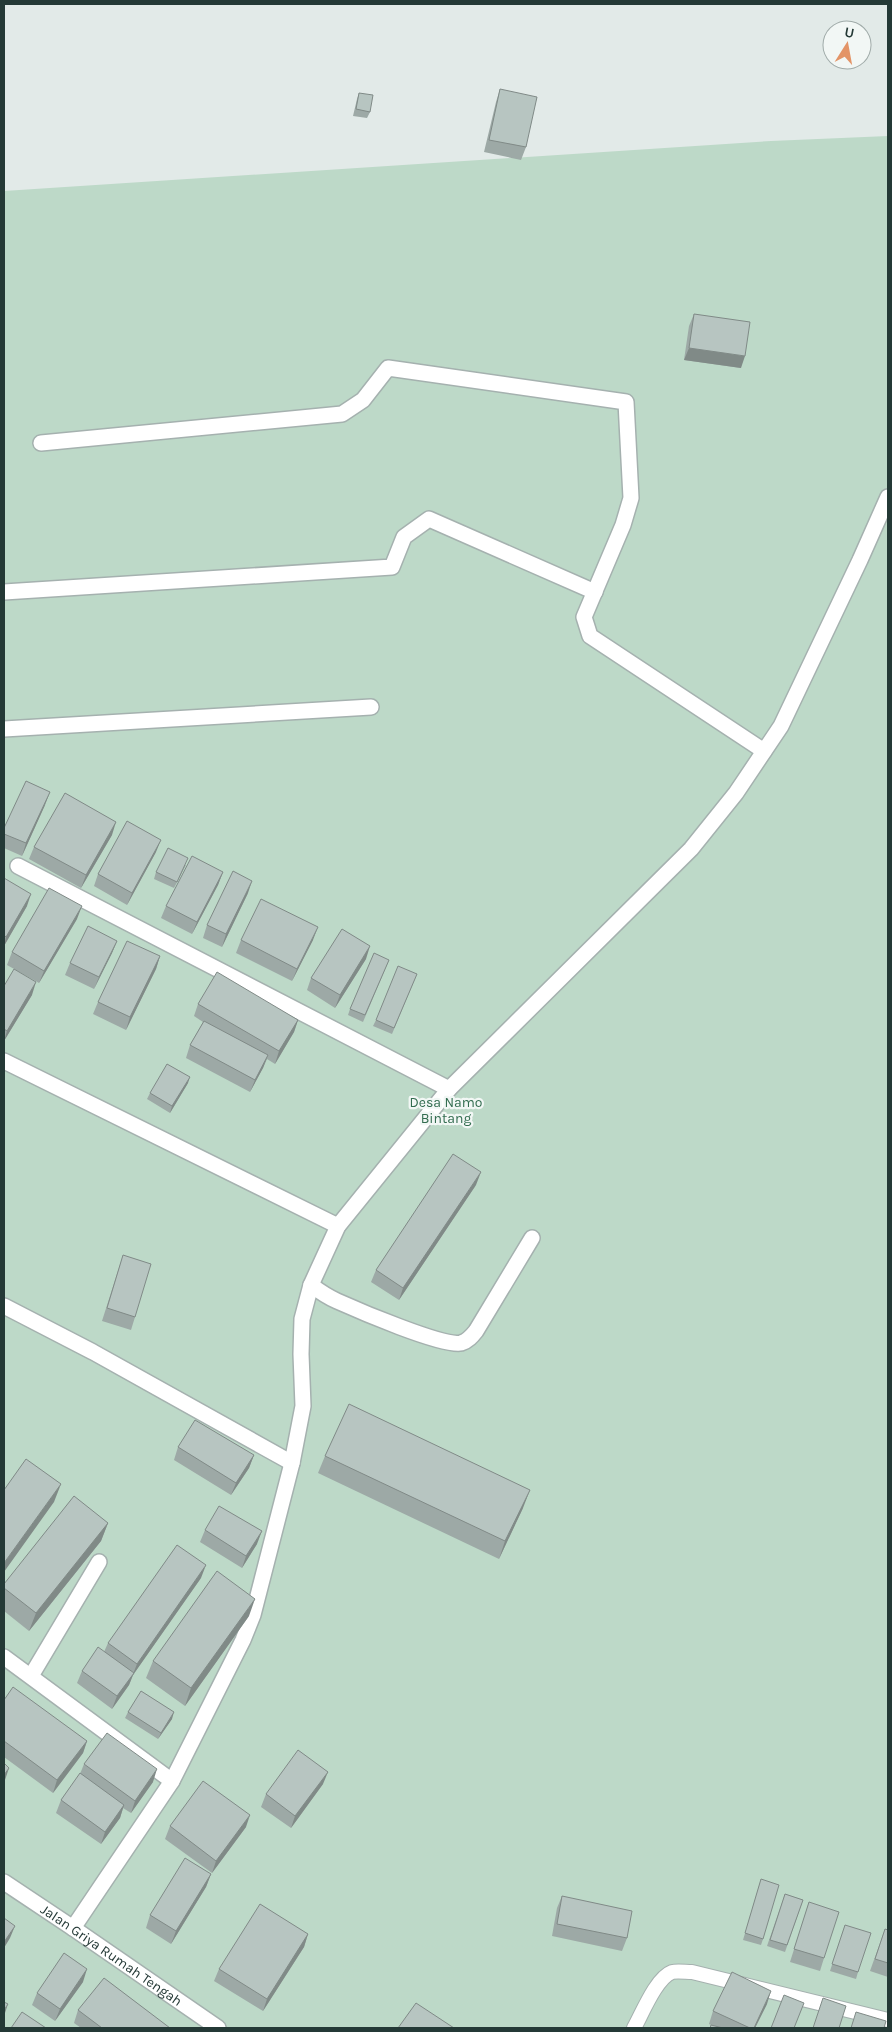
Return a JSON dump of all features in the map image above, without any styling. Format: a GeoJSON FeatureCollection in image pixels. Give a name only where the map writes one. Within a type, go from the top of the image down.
{"type":"FeatureCollection","features":[{"type":"Feature","properties":{"kind":"street"},"geometry":{"type":"LineString","coordinates":[[41,443],[342,414],[363,400],[388,368],[626,402],[631,498],[623,525],[584,617],[590,636],[764,751]]}},
{"type":"Feature","properties":{"kind":"street"},"geometry":{"type":"LineString","coordinates":[[74,1928],[172,1781],[243,1640],[253,1615],[292,1463],[303,1406],[302,1319],[310,1286],[338,1226],[449,1089],[691,849],[736,793],[785,718],[888,497]]}},
{"type":"Feature","properties":{"kind":"street"},"geometry":{"type":"LineString","coordinates":[[4,592],[392,567],[404,537],[429,519],[595,592]]}},
{"type":"Feature","properties":{"kind":"street"},"geometry":{"type":"LineString","coordinates":[[4,729],[371,707]]}},
{"type":"Feature","properties":{"kind":"street"},"geometry":{"type":"LineString","coordinates":[[18,866],[449,1089]]}},
{"type":"Feature","properties":{"kind":"street"},"geometry":{"type":"LineString","coordinates":[[4,1062],[338,1226]]}},
{"type":"Feature","properties":{"kind":"street"},"geometry":{"type":"LineString","coordinates":[[310,1286],[336,1300],[397,1326],[454,1343],[462,1342],[469,1339],[476,1332],[532,1238]]}},
{"type":"Feature","properties":{"kind":"street"},"geometry":{"type":"LineString","coordinates":[[4,1306],[93,1352],[292,1463]]}},
{"type":"Feature","properties":{"kind":"street"},"geometry":{"type":"LineString","coordinates":[[31,1676],[100,1562]]}},
{"type":"Feature","properties":{"kind":"street"},"geometry":{"type":"LineString","coordinates":[[4,1657],[172,1781]]}},
{"type":"Feature","properties":{"kind":"street","name":"Jalan Griya Rumah Tengah"},"geometry":{"type":"LineString","coordinates":[[4,1882],[218,2028]]}},
{"type":"Feature","properties":{"kind":"lane"},"geometry":{"type":"LineString","coordinates":[[634,2028],[657,1985],[663,1977],[672,1972],[692,1972],[888,2020]]}},
{"type":"Feature","properties":{"kind":"green space","name":"Desa Namo Bintang"},"geometry":{"type":"Polygon","coordinates":[[[888,136],[888,2028],[4,2028],[4,191],[771,141],[888,136]]]}},
{"type":"Feature","properties":{"kind":"building"},"geometry":{"type":"Polygon","coordinates":[[[500,89],[537,97],[526,147],[489,140],[500,89]]]}},
{"type":"Feature","properties":{"kind":"building"},"geometry":{"type":"Polygon","coordinates":[[[359,93],[373,95],[370,112],[356,109],[359,93]]]}},
{"type":"Feature","properties":{"kind":"building"},"geometry":{"type":"Polygon","coordinates":[[[694,314],[750,322],[745,356],[689,348],[694,314]]]}},
{"type":"Feature","properties":{"kind":"building"},"geometry":{"type":"Polygon","coordinates":[[[26,781],[50,792],[26,843],[4,834],[4,828],[26,781]]]}},
{"type":"Feature","properties":{"kind":"building"},"geometry":{"type":"Polygon","coordinates":[[[65,793],[116,822],[86,875],[34,847],[65,793]]]}},
{"type":"Feature","properties":{"kind":"building"},"geometry":{"type":"Polygon","coordinates":[[[127,821],[161,840],[132,893],[98,874],[127,821]]]}},
{"type":"Feature","properties":{"kind":"building"},"geometry":{"type":"Polygon","coordinates":[[[168,848],[188,858],[177,882],[156,872],[168,848]]]}},
{"type":"Feature","properties":{"kind":"building"},"geometry":{"type":"Polygon","coordinates":[[[192,856],[223,872],[197,922],[166,906],[192,856]]]}},
{"type":"Feature","properties":{"kind":"building"},"geometry":{"type":"Polygon","coordinates":[[[233,871],[252,881],[226,934],[207,925],[233,871]]]}},
{"type":"Feature","properties":{"kind":"building"},"geometry":{"type":"Polygon","coordinates":[[[4,878],[31,894],[6,937],[4,935],[4,878]]]}},
{"type":"Feature","properties":{"kind":"building"},"geometry":{"type":"Polygon","coordinates":[[[49,888],[82,906],[44,971],[12,952],[49,888]]]}},
{"type":"Feature","properties":{"kind":"building"},"geometry":{"type":"Polygon","coordinates":[[[261,899],[318,927],[297,969],[241,940],[261,899]]]}},
{"type":"Feature","properties":{"kind":"building"},"geometry":{"type":"Polygon","coordinates":[[[88,926],[117,941],[99,977],[70,963],[88,926]]]}},
{"type":"Feature","properties":{"kind":"building"},"geometry":{"type":"Polygon","coordinates":[[[342,929],[370,946],[340,995],[311,978],[342,929]]]}},
{"type":"Feature","properties":{"kind":"building"},"geometry":{"type":"Polygon","coordinates":[[[127,941],[160,956],[130,1017],[98,1002],[127,941]]]}},
{"type":"Feature","properties":{"kind":"building"},"geometry":{"type":"Polygon","coordinates":[[[374,953],[389,960],[365,1015],[350,1009],[374,953]]]}},
{"type":"Feature","properties":{"kind":"building"},"geometry":{"type":"Polygon","coordinates":[[[398,966],[417,974],[394,1028],[376,1020],[398,966]]]}},
{"type":"Feature","properties":{"kind":"building"},"geometry":{"type":"Polygon","coordinates":[[[14,969],[36,982],[7,1031],[4,1029],[4,986],[14,969]]]}},
{"type":"Feature","properties":{"kind":"building"},"geometry":{"type":"Polygon","coordinates":[[[217,972],[298,1020],[279,1051],[198,1004],[217,972]]]}},
{"type":"Feature","properties":{"kind":"building"},"geometry":{"type":"Polygon","coordinates":[[[204,1021],[268,1055],[255,1080],[190,1045],[204,1021]]]}},
{"type":"Feature","properties":{"kind":"building"},"geometry":{"type":"Polygon","coordinates":[[[167,1064],[190,1077],[172,1106],[150,1093],[167,1064]]]}},
{"type":"Feature","properties":{"kind":"building"},"geometry":{"type":"Polygon","coordinates":[[[453,1154],[481,1172],[403,1288],[376,1270],[453,1154]]]}},
{"type":"Feature","properties":{"kind":"building"},"geometry":{"type":"Polygon","coordinates":[[[123,1255],[151,1264],[135,1317],[107,1308],[123,1255]]]}},
{"type":"Feature","properties":{"kind":"building"},"geometry":{"type":"Polygon","coordinates":[[[349,1404],[530,1490],[505,1541],[325,1456],[349,1404]]]}},
{"type":"Feature","properties":{"kind":"building"},"geometry":{"type":"Polygon","coordinates":[[[195,1420],[254,1455],[236,1483],[178,1447],[195,1420]]]}},
{"type":"Feature","properties":{"kind":"building"},"geometry":{"type":"Polygon","coordinates":[[[26,1459],[61,1484],[4,1563],[4,1490],[26,1459]]]}},
{"type":"Feature","properties":{"kind":"building"},"geometry":{"type":"Polygon","coordinates":[[[74,1496],[108,1523],[36,1613],[4,1588],[4,1584],[74,1496]]]}},
{"type":"Feature","properties":{"kind":"building"},"geometry":{"type":"Polygon","coordinates":[[[219,1506],[262,1531],[246,1556],[205,1530],[219,1506]]]}},
{"type":"Feature","properties":{"kind":"building"},"geometry":{"type":"Polygon","coordinates":[[[177,1545],[206,1565],[137,1664],[108,1643],[177,1545]]]}},
{"type":"Feature","properties":{"kind":"building"},"geometry":{"type":"Polygon","coordinates":[[[217,1571],[255,1599],[191,1688],[153,1661],[217,1571]]]}},
{"type":"Feature","properties":{"kind":"building"},"geometry":{"type":"Polygon","coordinates":[[[98,1647],[134,1673],[117,1696],[82,1671],[98,1647]]]}},
{"type":"Feature","properties":{"kind":"building"},"geometry":{"type":"Polygon","coordinates":[[[13,1687],[87,1741],[57,1780],[4,1741],[4,1700],[13,1687]]]}},
{"type":"Feature","properties":{"kind":"building"},"geometry":{"type":"Polygon","coordinates":[[[141,1691],[174,1712],[161,1733],[128,1712],[141,1691]]]}},
{"type":"Feature","properties":{"kind":"building"},"geometry":{"type":"Polygon","coordinates":[[[107,1733],[157,1769],[135,1801],[84,1764],[107,1733]]]}},
{"type":"Feature","properties":{"kind":"building"},"geometry":{"type":"Polygon","coordinates":[[[298,1750],[328,1772],[295,1816],[266,1794],[298,1750]]]}},
{"type":"Feature","properties":{"kind":"building"},"geometry":{"type":"Polygon","coordinates":[[[4,1763],[9,1768],[4,1775],[4,1763]]]}},
{"type":"Feature","properties":{"kind":"building"},"geometry":{"type":"Polygon","coordinates":[[[80,1773],[124,1805],[105,1832],[61,1800],[80,1773]]]}},
{"type":"Feature","properties":{"kind":"building"},"geometry":{"type":"Polygon","coordinates":[[[203,1781],[250,1815],[216,1861],[170,1826],[203,1781]]]}},
{"type":"Feature","properties":{"kind":"building"},"geometry":{"type":"Polygon","coordinates":[[[185,1858],[211,1874],[176,1931],[150,1915],[185,1858]]]}},
{"type":"Feature","properties":{"kind":"building"},"geometry":{"type":"Polygon","coordinates":[[[761,1879],[779,1885],[763,1939],[745,1933],[761,1879]]]}},
{"type":"Feature","properties":{"kind":"building"},"geometry":{"type":"Polygon","coordinates":[[[785,1894],[803,1900],[787,1945],[770,1940],[785,1894]]]}},
{"type":"Feature","properties":{"kind":"building"},"geometry":{"type":"Polygon","coordinates":[[[562,1896],[632,1911],[627,1938],[557,1924],[562,1896]]]}},
{"type":"Feature","properties":{"kind":"building"},"geometry":{"type":"Polygon","coordinates":[[[809,1902],[839,1912],[824,1958],[794,1949],[809,1902]]]}},
{"type":"Feature","properties":{"kind":"building"},"geometry":{"type":"Polygon","coordinates":[[[260,1904],[308,1934],[267,1999],[219,1969],[260,1904]]]}},
{"type":"Feature","properties":{"kind":"building"},"geometry":{"type":"Polygon","coordinates":[[[4,1918],[15,1926],[4,1942],[4,1918]]]}},
{"type":"Feature","properties":{"kind":"building"},"geometry":{"type":"Polygon","coordinates":[[[845,1925],[871,1933],[858,1972],[832,1964],[845,1925]]]}},
{"type":"Feature","properties":{"kind":"building"},"geometry":{"type":"Polygon","coordinates":[[[885,1929],[888,1930],[888,1963],[875,1959],[885,1929]]]}},
{"type":"Feature","properties":{"kind":"building"},"geometry":{"type":"Polygon","coordinates":[[[64,1953],[87,1969],[60,2009],[37,1993],[64,1953]]]}},
{"type":"Feature","properties":{"kind":"building"},"geometry":{"type":"Polygon","coordinates":[[[732,1972],[771,1991],[754,2028],[750,2028],[713,2011],[732,1972]]]}},
{"type":"Feature","properties":{"kind":"building"},"geometry":{"type":"Polygon","coordinates":[[[104,1978],[170,2028],[102,2028],[78,2010],[104,1978]]]}},
{"type":"Feature","properties":{"kind":"building"},"geometry":{"type":"Polygon","coordinates":[[[784,1995],[804,2003],[794,2028],[771,2028],[784,1995]]]}},
{"type":"Feature","properties":{"kind":"building"},"geometry":{"type":"Polygon","coordinates":[[[823,1998],[846,2006],[839,2028],[813,2028],[823,1998]]]}},
{"type":"Feature","properties":{"kind":"building"},"geometry":{"type":"Polygon","coordinates":[[[4,2002],[8,2004],[4,2010],[4,2002]]]}},
{"type":"Feature","properties":{"kind":"building"},"geometry":{"type":"Polygon","coordinates":[[[416,2003],[454,2028],[398,2028],[416,2003]]]}},
{"type":"Feature","properties":{"kind":"building"},"geometry":{"type":"Polygon","coordinates":[[[22,2012],[46,2028],[11,2028],[22,2012]]]}},
{"type":"Feature","properties":{"kind":"building"},"geometry":{"type":"Polygon","coordinates":[[[856,2012],[886,2021],[884,2028],[851,2028],[856,2012]]]}},
{"type":"Feature","properties":{"kind":"building"},"geometry":{"type":"Polygon","coordinates":[[[711,2025],[723,2028],[710,2028],[711,2025]]]}}]}
